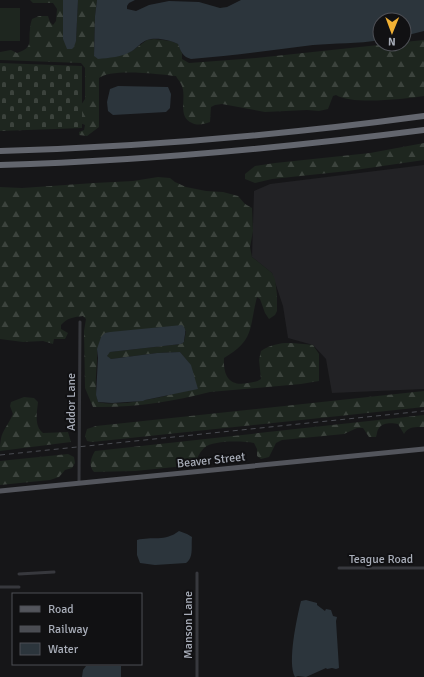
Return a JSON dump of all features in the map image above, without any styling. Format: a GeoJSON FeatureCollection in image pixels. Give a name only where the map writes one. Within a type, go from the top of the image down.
{"type":"FeatureCollection","features":[{"type":"Feature","properties":{"kind":"highway"},"geometry":{"type":"LineString","coordinates":[[0,151],[82,148],[255,136],[362,125],[424,116]]}},
{"type":"Feature","properties":{"kind":"highway"},"geometry":{"type":"LineString","coordinates":[[0,165],[80,163],[139,159],[301,144],[424,130]]}},
{"type":"Feature","properties":{"kind":"main road","name":"Beaver Street"},"geometry":{"type":"LineString","coordinates":[[0,491],[424,449]]}},
{"type":"Feature","properties":{"kind":"street","name":"Addor Lane"},"geometry":{"type":"LineString","coordinates":[[79,483],[80,322]]}},
{"type":"Feature","properties":{"kind":"street","name":"Teague Road"},"geometry":{"type":"LineString","coordinates":[[339,568],[424,568]]}},
{"type":"Feature","properties":{"kind":"street"},"geometry":{"type":"LineString","coordinates":[[19,574],[54,572]]}},
{"type":"Feature","properties":{"kind":"street","name":"Manson Lane"},"geometry":{"type":"LineString","coordinates":[[197,573],[197,677]]}},
{"type":"Feature","properties":{"kind":"street"},"geometry":{"type":"LineString","coordinates":[[0,587],[19,587]]}},
{"type":"Feature","properties":{"kind":"shaded area"},"geometry":{"type":"Polygon","coordinates":[[[424,165],[424,389],[332,393],[326,359],[313,345],[288,338],[283,306],[272,273],[252,257],[254,191],[270,184],[424,165]]]}},
{"type":"Feature","properties":{"kind":"green space"},"geometry":{"type":"Polygon","coordinates":[[[30,0],[63,0],[63,39],[76,41],[78,0],[97,0],[94,56],[132,51],[147,40],[154,39],[171,41],[178,44],[182,53],[182,59],[189,63],[256,58],[372,46],[372,52],[412,52],[412,41],[424,40],[424,96],[392,100],[366,101],[344,98],[336,95],[333,96],[328,109],[319,111],[307,110],[265,112],[222,104],[211,107],[210,122],[196,124],[187,120],[185,116],[183,111],[183,89],[176,76],[136,72],[113,73],[99,78],[99,127],[87,136],[79,135],[79,132],[84,130],[85,125],[80,123],[79,108],[85,99],[85,68],[81,63],[0,60],[0,52],[11,50],[17,53],[26,49],[29,44],[32,19],[39,16],[48,16],[53,25],[56,21],[57,9],[53,3],[33,3],[30,0]]]}},
{"type":"Feature","properties":{"kind":"green space"},"geometry":{"type":"Polygon","coordinates":[[[0,8],[20,8],[20,41],[0,41],[0,8]]]}},
{"type":"Feature","properties":{"kind":"green space"},"geometry":{"type":"Polygon","coordinates":[[[0,63],[82,66],[82,128],[0,131],[0,63]]]}},
{"type":"Feature","properties":{"kind":"green space"},"geometry":{"type":"Polygon","coordinates":[[[424,143],[424,160],[348,171],[272,179],[255,183],[245,179],[245,174],[255,166],[370,153],[424,143]]]}},
{"type":"Feature","properties":{"kind":"green space"},"geometry":{"type":"Polygon","coordinates":[[[158,177],[170,178],[186,187],[206,191],[223,192],[238,196],[245,204],[252,208],[253,231],[250,247],[252,257],[272,273],[275,279],[277,311],[275,315],[269,319],[260,299],[257,297],[251,325],[246,339],[241,345],[224,358],[226,374],[228,378],[236,383],[241,384],[258,381],[261,379],[259,360],[261,351],[273,345],[286,343],[313,345],[319,354],[319,381],[210,392],[181,399],[137,405],[93,407],[85,388],[84,331],[86,319],[83,316],[71,318],[63,323],[61,325],[61,329],[68,333],[65,339],[54,339],[53,344],[43,341],[23,342],[0,339],[0,187],[22,188],[133,181],[158,177]],[[186,331],[97,349],[96,390],[98,402],[115,404],[125,403],[173,394],[189,363],[180,352],[157,353],[111,359],[108,358],[107,355],[110,352],[181,344],[184,342],[186,331]]]}},
{"type":"Feature","properties":{"kind":"green space"},"geometry":{"type":"Polygon","coordinates":[[[424,391],[424,407],[92,442],[87,441],[85,436],[87,429],[96,426],[424,391]]]}},
{"type":"Feature","properties":{"kind":"green space"},"geometry":{"type":"Polygon","coordinates":[[[24,397],[34,398],[38,402],[37,423],[38,427],[43,433],[68,432],[71,442],[0,451],[2,434],[13,414],[10,406],[11,402],[24,397]]]}},
{"type":"Feature","properties":{"kind":"green space"},"geometry":{"type":"Polygon","coordinates":[[[424,415],[424,427],[410,428],[404,434],[398,424],[388,423],[379,428],[376,437],[369,437],[363,428],[357,428],[344,434],[282,440],[276,443],[269,457],[261,459],[257,456],[257,449],[254,443],[221,442],[208,445],[204,448],[198,456],[195,465],[135,471],[94,472],[91,467],[91,459],[95,451],[424,415]]]}},
{"type":"Feature","properties":{"kind":"green space"},"geometry":{"type":"Polygon","coordinates":[[[68,454],[74,457],[75,463],[72,468],[65,470],[59,477],[50,480],[0,485],[0,461],[68,454]]]}},
{"type":"Feature","properties":{"kind":"water"},"geometry":{"type":"Polygon","coordinates":[[[63,0],[78,0],[76,41],[72,49],[67,49],[63,39],[63,0]]]}},
{"type":"Feature","properties":{"kind":"water"},"geometry":{"type":"Polygon","coordinates":[[[97,0],[135,0],[129,3],[127,9],[136,11],[149,5],[169,1],[199,2],[220,8],[227,7],[241,0],[424,0],[424,31],[412,34],[412,12],[372,12],[372,41],[313,45],[237,55],[191,59],[183,54],[178,44],[167,40],[151,39],[145,41],[124,55],[98,59],[94,56],[97,0]]]}},
{"type":"Feature","properties":{"kind":"water"},"geometry":{"type":"Polygon","coordinates":[[[118,86],[168,87],[171,94],[170,108],[166,112],[113,115],[108,111],[107,102],[110,89],[118,86]]]}},
{"type":"Feature","properties":{"kind":"water"},"geometry":{"type":"Polygon","coordinates":[[[182,325],[185,328],[185,333],[184,342],[181,344],[110,352],[107,356],[111,359],[157,353],[180,352],[191,365],[198,389],[143,401],[112,403],[98,402],[96,395],[97,349],[101,337],[105,333],[182,325]]]}},
{"type":"Feature","properties":{"kind":"water"},"geometry":{"type":"Polygon","coordinates":[[[179,531],[192,537],[192,552],[189,561],[186,563],[155,565],[140,563],[137,555],[137,540],[164,538],[179,531]]]}},
{"type":"Feature","properties":{"kind":"water"},"geometry":{"type":"Polygon","coordinates":[[[306,600],[317,603],[317,605],[325,611],[326,609],[331,610],[333,616],[337,617],[339,668],[326,668],[306,677],[295,677],[292,651],[301,601],[306,600]]]}},
{"type":"Feature","properties":{"kind":"water"},"geometry":{"type":"Polygon","coordinates":[[[86,666],[121,666],[121,677],[82,677],[83,670],[86,666]]]}},
{"type":"Feature","properties":{"kind":"railway"},"geometry":{"type":"LineString","coordinates":[[0,455],[424,411]]}}]}
